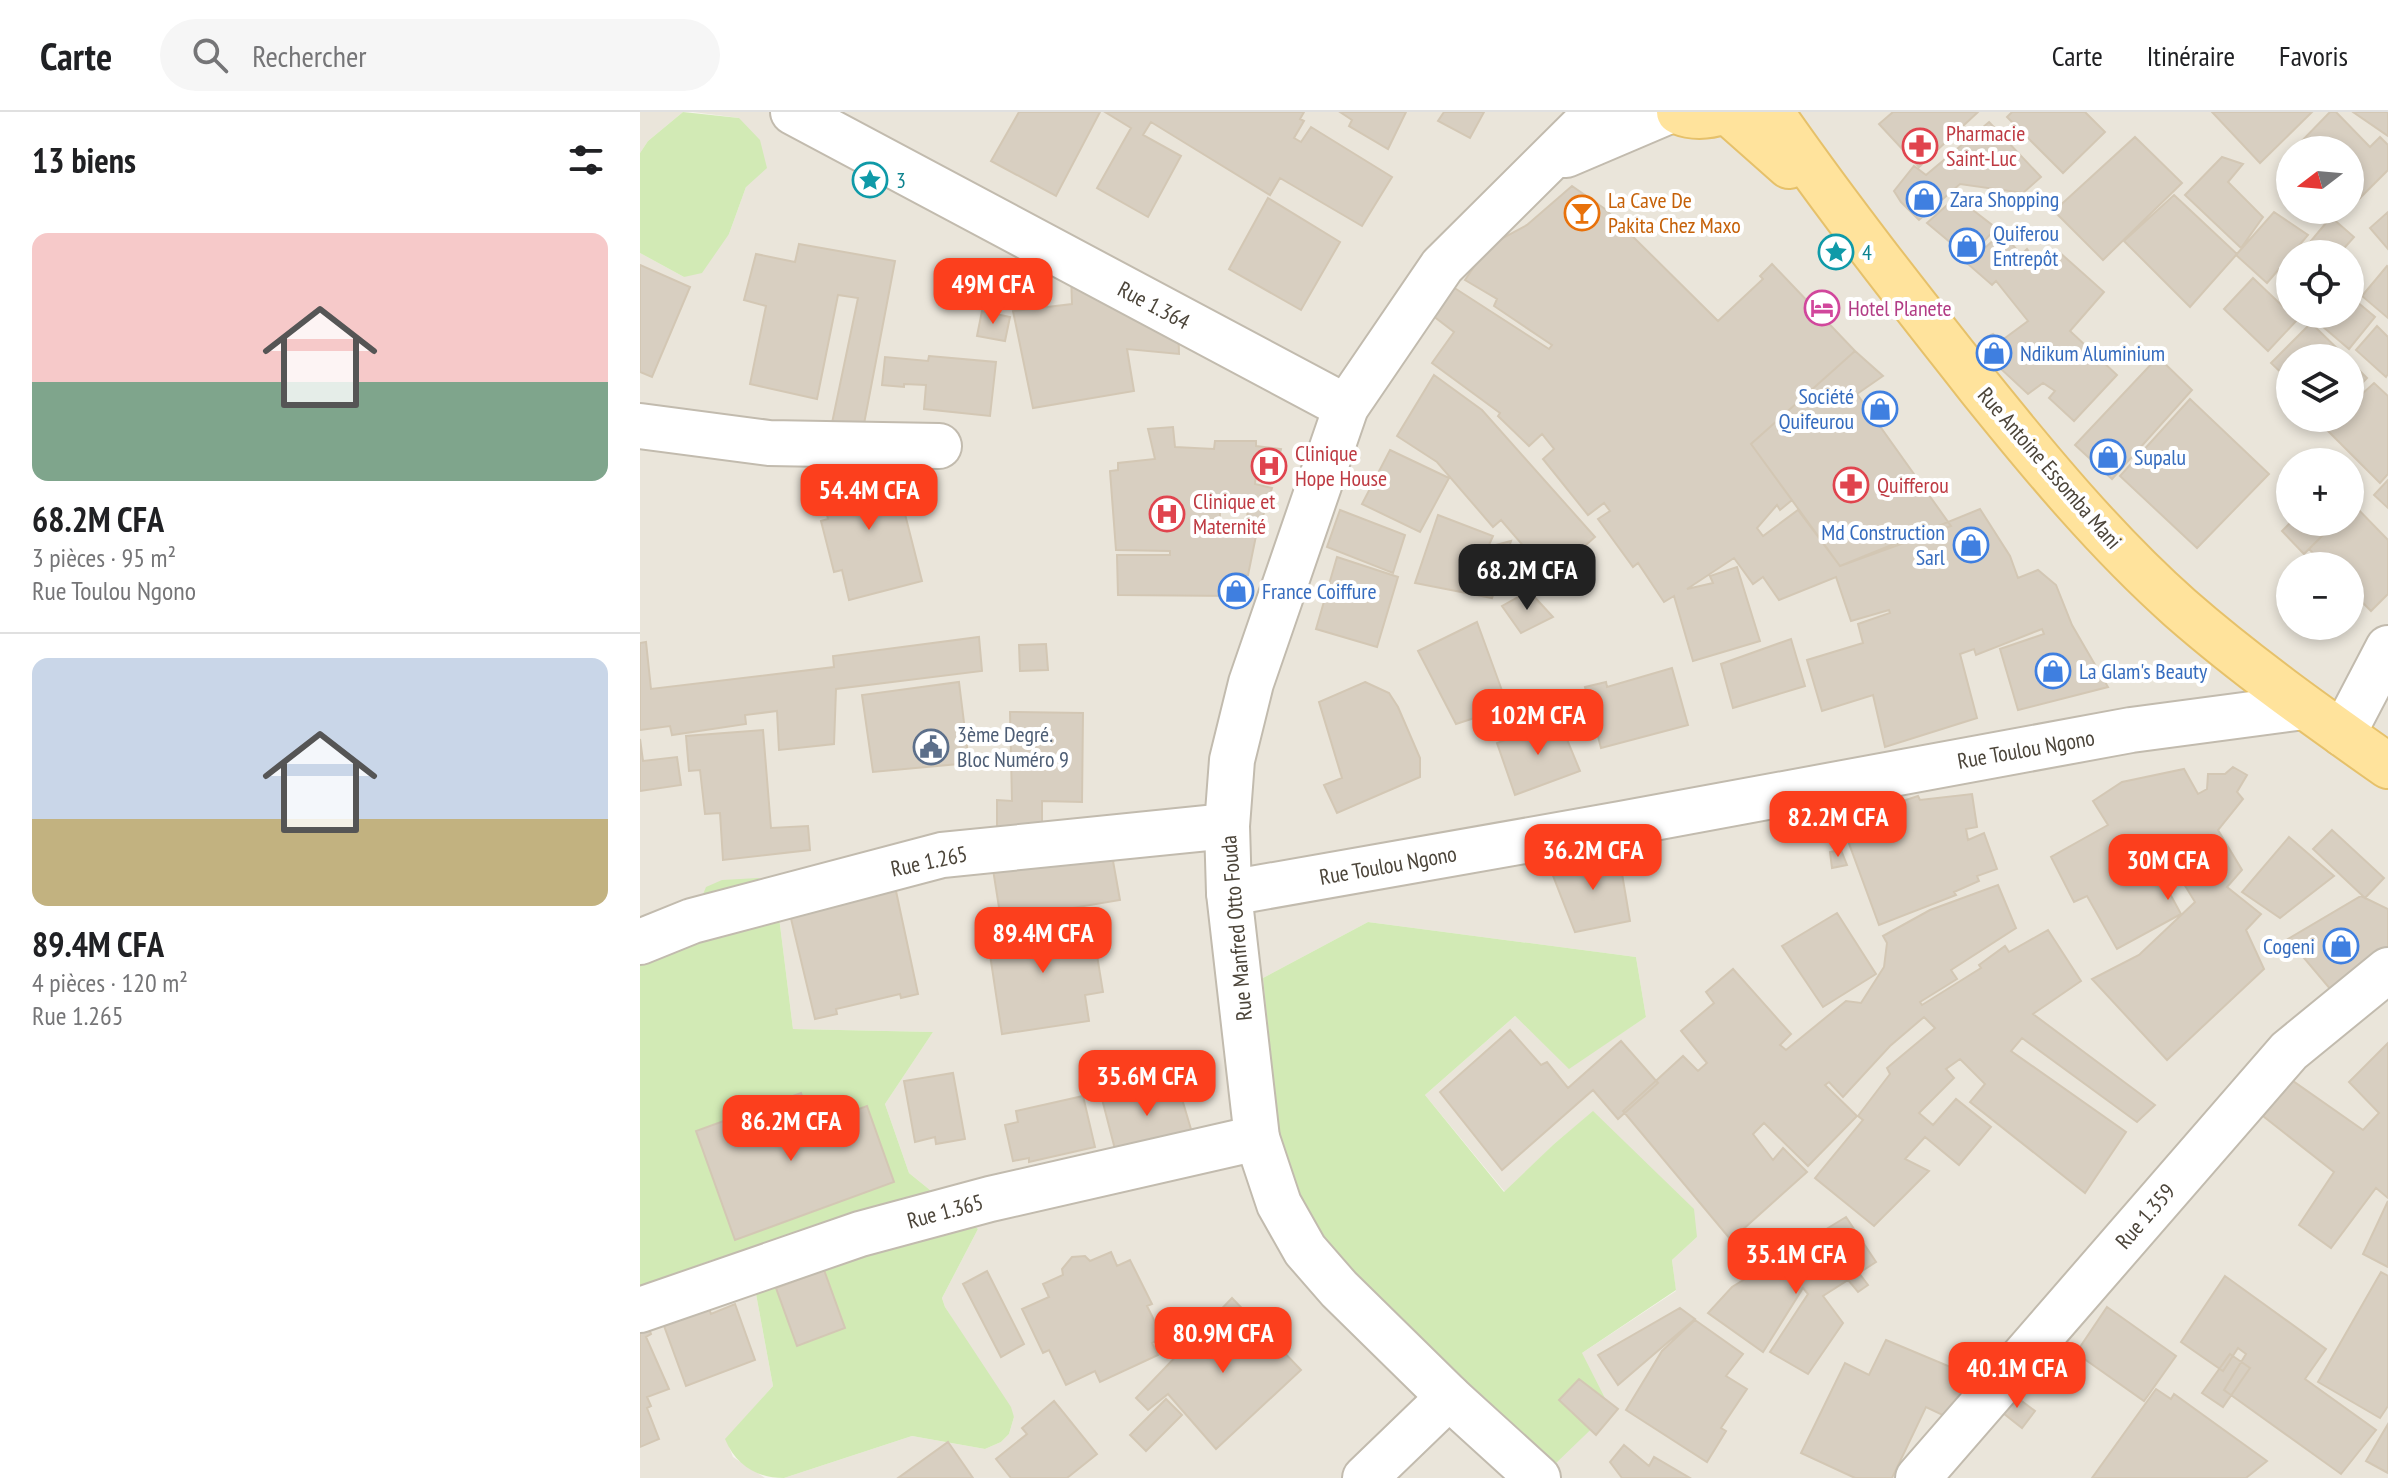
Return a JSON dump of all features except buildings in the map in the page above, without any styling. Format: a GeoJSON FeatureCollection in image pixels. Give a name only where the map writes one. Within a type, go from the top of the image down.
{"type":"FeatureCollection","features":[{"type":"Feature","properties":{"kind":"main road"},"geometry":{"type":"LineString","coordinates":[[1679,112],[1699,116],[1725,112],[1839,210]]}},
{"type":"Feature","properties":{"kind":"main road","name":"Rue Antoine Essomba Mani"},"geometry":{"type":"LineString","coordinates":[[1771,112],[1839,210],[2020,438],[2113,544],[2180,608],[2304,707],[2388,766]]}},
{"type":"Feature","properties":{"kind":"street","name":"Rue 1.364"},"geometry":{"type":"LineString","coordinates":[[793,112],[1346,407]]}},
{"type":"Feature","properties":{"kind":"street","name":"Rue Manfred Otto Fouda"},"geometry":{"type":"LineString","coordinates":[[1538,1478],[1449,1397],[1339,1289],[1305,1250],[1279,1204],[1257,1138],[1229,893],[1227,826],[1232,760],[1251,683],[1346,407],[1442,266],[1597,112]]}},
{"type":"Feature","properties":{"kind":"street"},"geometry":{"type":"LineString","coordinates":[[1542,166],[1667,112]]}},
{"type":"Feature","properties":{"kind":"street"},"geometry":{"type":"LineString","coordinates":[[640,426],[769,443],[939,446]]}},
{"type":"Feature","properties":{"kind":"street"},"geometry":{"type":"LineString","coordinates":[[2343,734],[2388,648]]}},
{"type":"Feature","properties":{"kind":"street","name":"Rue Toulou Ngono"},"geometry":{"type":"LineString","coordinates":[[1229,893],[2131,730],[2304,707]]}},
{"type":"Feature","properties":{"kind":"street","name":"Rue 1.265"},"geometry":{"type":"LineString","coordinates":[[640,942],[692,921],[942,855],[1227,826]]}},
{"type":"Feature","properties":{"kind":"street","name":"Rue 1.359"},"geometry":{"type":"LineString","coordinates":[[1918,1478],[2289,1051],[2388,970]]}},
{"type":"Feature","properties":{"kind":"street","name":"Rue 1.365"},"geometry":{"type":"LineString","coordinates":[[640,1310],[860,1234],[990,1199],[1257,1138]]}},
{"type":"Feature","properties":{"kind":"street"},"geometry":{"type":"LineString","coordinates":[[1365,1478],[1449,1397]]}},
{"type":"Feature","properties":{"kind":"shaded area"},"geometry":{"type":"Polygon","coordinates":[[[640,112],[683,112],[648,141],[640,153],[640,112]]]}},
{"type":"Feature","properties":{"kind":"shaded area"},"geometry":{"type":"Polygon","coordinates":[[[693,112],[2388,112],[2388,1478],[784,1478],[912,1436],[985,1449],[1001,1442],[1009,1434],[1014,1417],[942,1298],[978,1229],[909,1173],[885,1104],[933,1032],[793,1029],[775,885],[692,921],[640,939],[640,253],[684,277],[729,234],[746,187],[739,118],[693,112]],[[1368,922],[1263,978],[1582,1353],[1676,1291],[1672,1260],[1697,1237],[1593,1112],[1554,1144],[1505,1192],[1425,1095],[1515,1016],[1569,1068],[1646,1017],[1636,957],[1368,922]]]}},
{"type":"Feature","properties":{"kind":"shaded area"},"geometry":{"type":"Polygon","coordinates":[[[715,1259],[756,1294],[773,1386],[726,1439],[733,1457],[765,1478],[640,1478],[640,1286],[715,1259]]]}},
{"type":"Feature","properties":{"kind":"green space"},"geometry":{"type":"Polygon","coordinates":[[[683,112],[739,118],[760,140],[767,168],[746,187],[729,234],[702,273],[684,277],[640,253],[640,153],[648,141],[683,112]]]}},
{"type":"Feature","properties":{"kind":"green space"},"geometry":{"type":"Polygon","coordinates":[[[758,878],[775,885],[793,1029],[933,1032],[885,1104],[909,1173],[978,1229],[942,1298],[1011,1407],[1014,1417],[1009,1434],[1001,1442],[985,1449],[912,1436],[784,1478],[756,1473],[741,1463],[725,1439],[773,1386],[756,1294],[715,1259],[640,1286],[640,939],[692,921],[706,887],[722,880],[758,878]]]}},
{"type":"Feature","properties":{"kind":"green space"},"geometry":{"type":"Polygon","coordinates":[[[1368,922],[1636,957],[1646,1017],[1569,1069],[1515,1016],[1425,1095],[1504,1192],[1593,1111],[1694,1209],[1697,1237],[1672,1260],[1676,1290],[1582,1353],[1611,1410],[1554,1465],[1322,1253],[1282,1161],[1263,978],[1368,922]]]}},
{"type":"Feature","properties":{"kind":"place","name":"Pharmacie Saint-Luc"},"geometry":{"type":"Point","coordinates":[1920,146]}},
{"type":"Feature","properties":{"kind":"place","name":"3"},"geometry":{"type":"Point","coordinates":[870,180]}},
{"type":"Feature","properties":{"kind":"place","name":"Zara Shopping"},"geometry":{"type":"Point","coordinates":[1924,199]}},
{"type":"Feature","properties":{"kind":"place","name":"La Cave De Pakita Chez Maxo"},"geometry":{"type":"Point","coordinates":[1582,213]}},
{"type":"Feature","properties":{"kind":"place","name":"Quiferou Entrepôt"},"geometry":{"type":"Point","coordinates":[1967,246]}},
{"type":"Feature","properties":{"kind":"place","name":"4"},"geometry":{"type":"Point","coordinates":[1836,252]}},
{"type":"Feature","properties":{"kind":"place","name":"Hotel Planete"},"geometry":{"type":"Point","coordinates":[1822,308]}},
{"type":"Feature","properties":{"kind":"place","name":"Ndikum Aluminium"},"geometry":{"type":"Point","coordinates":[1994,353]}},
{"type":"Feature","properties":{"kind":"place","name":"Société Quifeurou"},"geometry":{"type":"Point","coordinates":[1880,409]}},
{"type":"Feature","properties":{"kind":"place","name":"Supalu"},"geometry":{"type":"Point","coordinates":[2108,457]}},
{"type":"Feature","properties":{"kind":"place","name":"Clinique Hope House"},"geometry":{"type":"Point","coordinates":[1269,466]}},
{"type":"Feature","properties":{"kind":"place","name":"Quifferou"},"geometry":{"type":"Point","coordinates":[1851,485]}},
{"type":"Feature","properties":{"kind":"place","name":"Clinique et Maternité"},"geometry":{"type":"Point","coordinates":[1167,514]}},
{"type":"Feature","properties":{"kind":"place","name":"Md Construction Sarl"},"geometry":{"type":"Point","coordinates":[1971,545]}},
{"type":"Feature","properties":{"kind":"place","name":"France Coiffure"},"geometry":{"type":"Point","coordinates":[1236,591]}},
{"type":"Feature","properties":{"kind":"place","name":"La Glam's Beauty"},"geometry":{"type":"Point","coordinates":[2053,671]}},
{"type":"Feature","properties":{"kind":"place","name":"3ème Degré. Bloc Numéro 9"},"geometry":{"type":"Point","coordinates":[931,747]}},
{"type":"Feature","properties":{"kind":"place","name":"Cogeni"},"geometry":{"type":"Point","coordinates":[2341,946]}}]}
